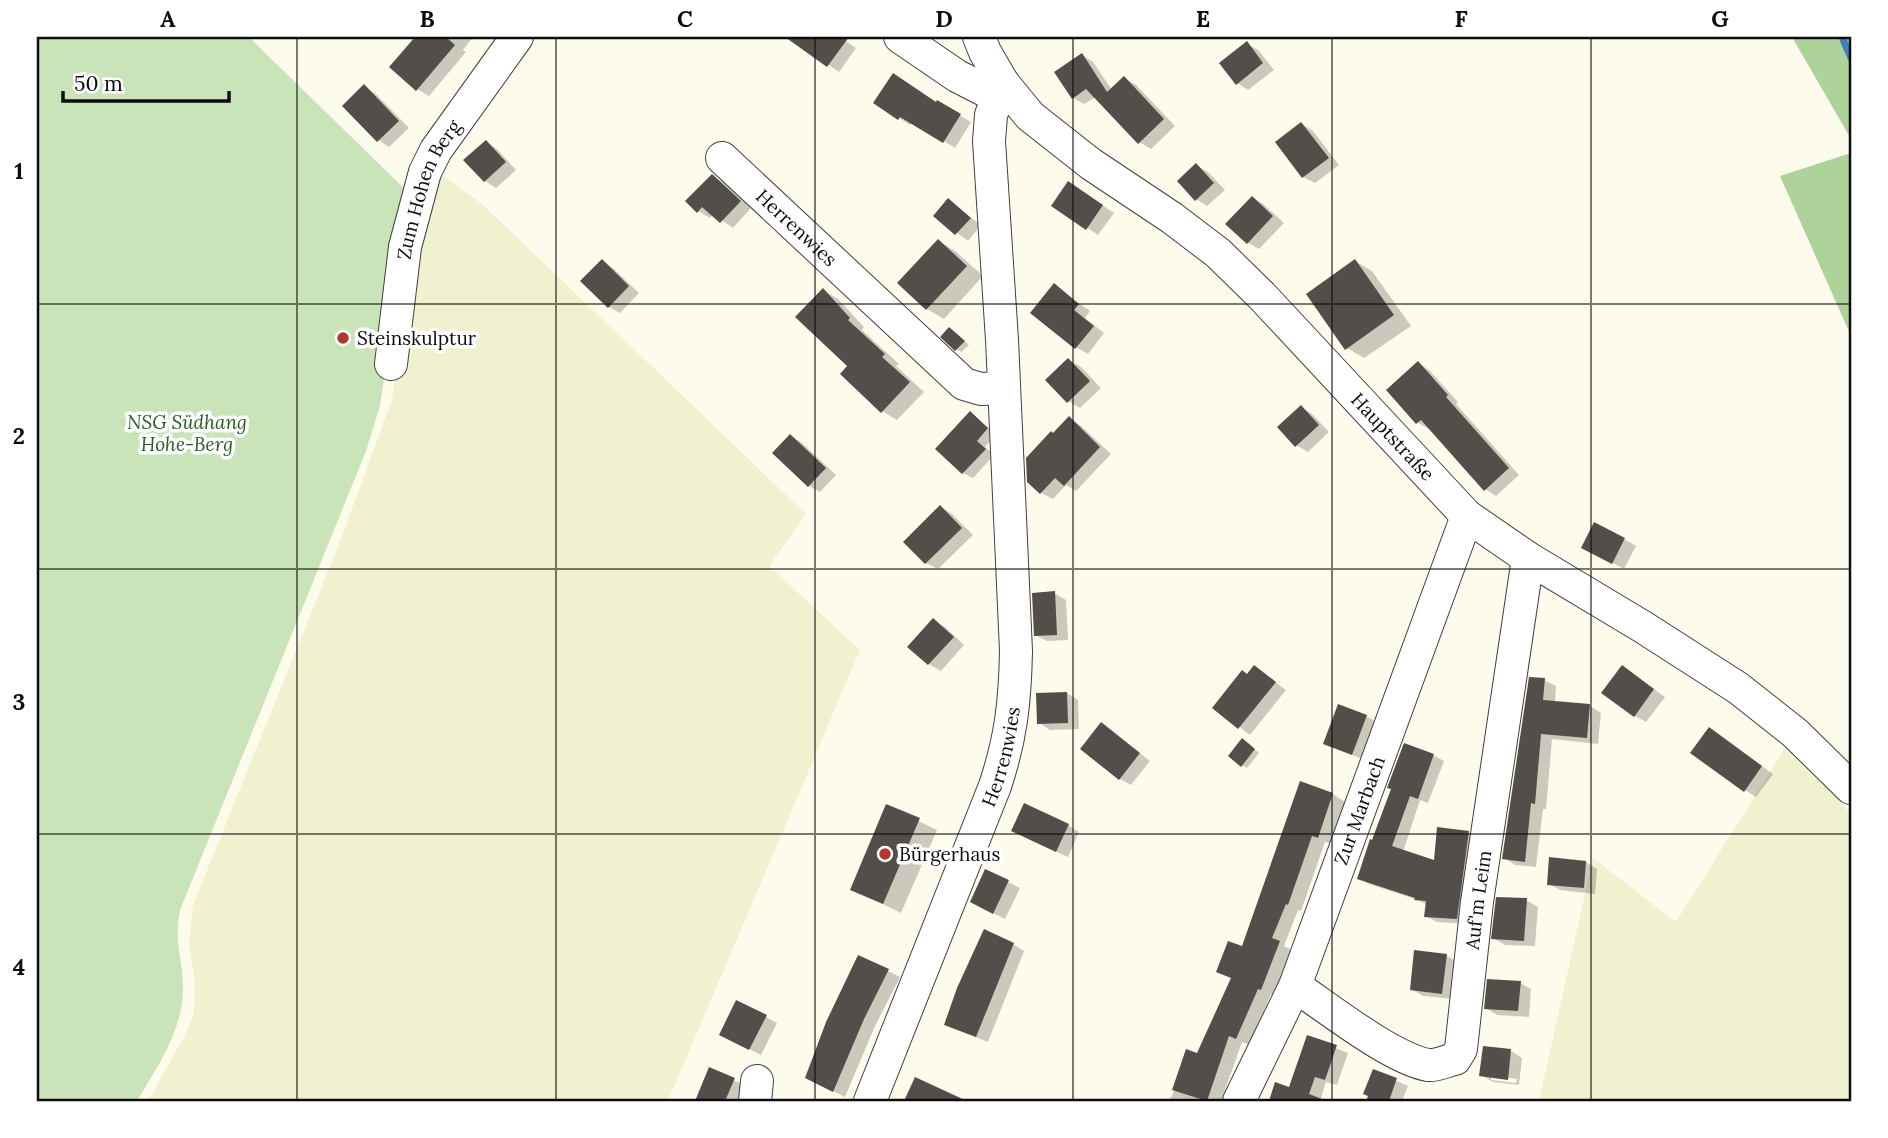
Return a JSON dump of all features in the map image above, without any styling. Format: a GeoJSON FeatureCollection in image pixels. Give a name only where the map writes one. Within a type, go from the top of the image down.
{"type":"FeatureCollection","features":[{"type":"Feature","properties":{"kind":"street","name":"Zum Hohen Berg"},"geometry":{"type":"LineString","coordinates":[[391,364],[405,247],[425,172],[436,150],[517,37]]}},
{"type":"Feature","properties":{"kind":"street","name":"Hauptstraße"},"geometry":{"type":"LineString","coordinates":[[979,37],[1000,90],[1091,164],[1172,218],[1218,253],[1262,296],[1467,516],[1528,558],[1738,688],[1795,733],[1851,788]]}},
{"type":"Feature","properties":{"kind":"street"},"geometry":{"type":"LineString","coordinates":[[905,38],[957,76],[1000,90]]}},
{"type":"Feature","properties":{"kind":"street","name":"Herrenwies"},"geometry":{"type":"LineString","coordinates":[[870,1101],[995,786],[1008,748],[1015,703],[1016,652],[1004,388],[989,141],[990,115],[1000,90]]}},
{"type":"Feature","properties":{"kind":"street","name":"Herrenwies"},"geometry":{"type":"LineString","coordinates":[[722,158],[964,384],[981,389],[1004,388]]}},
{"type":"Feature","properties":{"kind":"street","name":"Zur Marbach"},"geometry":{"type":"LineString","coordinates":[[1239,1101],[1295,986],[1467,516]]}},
{"type":"Feature","properties":{"kind":"street","name":"Auf'm Leim"},"geometry":{"type":"LineString","coordinates":[[1295,986],[1380,1043],[1409,1059],[1431,1066],[1455,1059],[1461,1049],[1476,902],[1528,558]]}},
{"type":"Feature","properties":{"kind":"green space","name":"NSG Südhang Hohe-Berg"},"geometry":{"type":"Polygon","coordinates":[[[37,37],[249,37],[411,195],[380,406],[366,451],[180,910],[178,942],[183,980],[182,1006],[167,1049],[137,1101],[37,1101],[37,37]]]}},
{"type":"Feature","properties":{"kind":"green space"},"geometry":{"type":"Polygon","coordinates":[[[1792,37],[1851,37],[1851,139],[1792,37]]]}},
{"type":"Feature","properties":{"kind":"green space"},"geometry":{"type":"Polygon","coordinates":[[[1851,153],[1851,336],[1780,176],[1851,153]]]}},
{"type":"Feature","properties":{"kind":"green space"},"geometry":{"type":"Polygon","coordinates":[[[433,169],[482,204],[806,514],[769,566],[860,650],[668,1101],[148,1101],[194,1014],[195,984],[189,942],[193,905],[339,544],[392,400],[433,169]]]}},
{"type":"Feature","properties":{"kind":"green space"},"geometry":{"type":"Polygon","coordinates":[[[1787,745],[1825,782],[1851,815],[1851,1101],[1539,1101],[1593,858],[1676,922],[1787,745]]]}},
{"type":"Feature","properties":{"kind":"building"},"geometry":{"type":"Polygon","coordinates":[[[415,37],[446,37],[455,45],[416,91],[389,67],[415,37]]]}},
{"type":"Feature","properties":{"kind":"building"},"geometry":{"type":"Polygon","coordinates":[[[785,37],[849,37],[827,67],[785,37]]]}},
{"type":"Feature","properties":{"kind":"building"},"geometry":{"type":"Polygon","coordinates":[[[1247,41],[1263,63],[1236,85],[1219,63],[1247,41]]]}},
{"type":"Feature","properties":{"kind":"building"},"geometry":{"type":"Polygon","coordinates":[[[1082,53],[1107,92],[1124,76],[1164,119],[1138,144],[1086,89],[1072,99],[1054,72],[1082,53]]]}},
{"type":"Feature","properties":{"kind":"building"},"geometry":{"type":"Polygon","coordinates":[[[893,73],[936,102],[937,100],[961,114],[943,143],[900,117],[898,120],[873,103],[893,73]]]}},
{"type":"Feature","properties":{"kind":"building"},"geometry":{"type":"Polygon","coordinates":[[[364,84],[399,121],[377,142],[342,106],[364,84]]]}},
{"type":"Feature","properties":{"kind":"building"},"geometry":{"type":"Polygon","coordinates":[[[1301,122],[1329,158],[1302,178],[1275,142],[1301,122]]]}},
{"type":"Feature","properties":{"kind":"building"},"geometry":{"type":"Polygon","coordinates":[[[486,140],[506,162],[484,182],[463,160],[486,140]]]}},
{"type":"Feature","properties":{"kind":"building"},"geometry":{"type":"Polygon","coordinates":[[[1196,163],[1214,183],[1195,201],[1177,181],[1196,163]]]}},
{"type":"Feature","properties":{"kind":"building"},"geometry":{"type":"Polygon","coordinates":[[[712,174],[741,201],[720,223],[702,207],[697,213],[685,201],[712,174]]]}},
{"type":"Feature","properties":{"kind":"building"},"geometry":{"type":"Polygon","coordinates":[[[1068,181],[1103,205],[1086,230],[1051,206],[1068,181]]]}},
{"type":"Feature","properties":{"kind":"building"},"geometry":{"type":"Polygon","coordinates":[[[1252,196],[1273,216],[1247,244],[1225,224],[1252,196]]]}},
{"type":"Feature","properties":{"kind":"building"},"geometry":{"type":"Polygon","coordinates":[[[948,198],[971,218],[955,235],[933,216],[948,198]]]}},
{"type":"Feature","properties":{"kind":"building"},"geometry":{"type":"Polygon","coordinates":[[[938,239],[967,266],[926,310],[897,283],[938,239]]]}},
{"type":"Feature","properties":{"kind":"building"},"geometry":{"type":"Polygon","coordinates":[[[602,259],[629,286],[608,308],[580,281],[602,259]]]}},
{"type":"Feature","properties":{"kind":"building"},"geometry":{"type":"Polygon","coordinates":[[[1355,259],[1394,315],[1345,350],[1306,294],[1355,259]]]}},
{"type":"Feature","properties":{"kind":"building"},"geometry":{"type":"Polygon","coordinates":[[[1054,283],[1079,304],[1074,310],[1094,326],[1075,349],[1030,313],[1054,283]]]}},
{"type":"Feature","properties":{"kind":"building"},"geometry":{"type":"Polygon","coordinates":[[[823,288],[850,318],[848,320],[885,354],[882,357],[910,382],[881,413],[840,374],[847,366],[795,317],[823,288]]]}},
{"type":"Feature","properties":{"kind":"building"},"geometry":{"type":"Polygon","coordinates":[[[949,327],[965,341],[955,351],[940,337],[949,327]]]}},
{"type":"Feature","properties":{"kind":"building"},"geometry":{"type":"Polygon","coordinates":[[[1068,358],[1090,381],[1067,403],[1045,380],[1068,358]]]}},
{"type":"Feature","properties":{"kind":"building"},"geometry":{"type":"Polygon","coordinates":[[[1418,361],[1509,468],[1484,491],[1421,420],[1416,424],[1386,390],[1418,361]]]}},
{"type":"Feature","properties":{"kind":"building"},"geometry":{"type":"Polygon","coordinates":[[[1301,405],[1319,425],[1295,447],[1277,427],[1301,405]]]}},
{"type":"Feature","properties":{"kind":"building"},"geometry":{"type":"Polygon","coordinates":[[[970,411],[988,428],[977,441],[986,449],[962,474],[935,449],[970,411]]]}},
{"type":"Feature","properties":{"kind":"building"},"geometry":{"type":"Polygon","coordinates":[[[1069,416],[1100,447],[1064,486],[1055,478],[1040,494],[1027,482],[1026,458],[1069,416]]]}},
{"type":"Feature","properties":{"kind":"building"},"geometry":{"type":"Polygon","coordinates":[[[790,434],[826,468],[808,487],[772,453],[790,434]]]}},
{"type":"Feature","properties":{"kind":"building"},"geometry":{"type":"Polygon","coordinates":[[[940,505],[962,528],[925,564],[903,542],[940,505]]]}},
{"type":"Feature","properties":{"kind":"building"},"geometry":{"type":"Polygon","coordinates":[[[1594,522],[1625,538],[1612,564],[1581,548],[1594,522]]]}},
{"type":"Feature","properties":{"kind":"building"},"geometry":{"type":"Polygon","coordinates":[[[1055,591],[1057,635],[1034,636],[1032,593],[1055,591]]]}},
{"type":"Feature","properties":{"kind":"building"},"geometry":{"type":"Polygon","coordinates":[[[933,618],[954,637],[928,665],[907,647],[933,618]]]}},
{"type":"Feature","properties":{"kind":"building"},"geometry":{"type":"Polygon","coordinates":[[[1254,665],[1276,682],[1238,729],[1212,708],[1242,670],[1247,674],[1254,665]]]}},
{"type":"Feature","properties":{"kind":"building"},"geometry":{"type":"Polygon","coordinates":[[[1622,665],[1654,689],[1634,717],[1601,693],[1622,665]]]}},
{"type":"Feature","properties":{"kind":"building"},"geometry":{"type":"Polygon","coordinates":[[[1529,677],[1545,678],[1543,700],[1590,704],[1587,738],[1541,734],[1535,804],[1531,803],[1525,862],[1502,859],[1529,677]]]}},
{"type":"Feature","properties":{"kind":"building"},"geometry":{"type":"Polygon","coordinates":[[[1067,692],[1068,723],[1037,724],[1036,693],[1067,692]]]}},
{"type":"Feature","properties":{"kind":"building"},"geometry":{"type":"Polygon","coordinates":[[[1338,704],[1367,715],[1352,755],[1323,744],[1338,704]]]}},
{"type":"Feature","properties":{"kind":"building"},"geometry":{"type":"Polygon","coordinates":[[[1101,722],[1140,753],[1119,780],[1080,749],[1101,722]]]}},
{"type":"Feature","properties":{"kind":"building"},"geometry":{"type":"Polygon","coordinates":[[[1709,727],[1762,766],[1744,792],[1690,753],[1709,727]]]}},
{"type":"Feature","properties":{"kind":"building"},"geometry":{"type":"Polygon","coordinates":[[[1242,738],[1255,749],[1241,767],[1228,756],[1242,738]]]}},
{"type":"Feature","properties":{"kind":"building"},"geometry":{"type":"Polygon","coordinates":[[[1404,743],[1434,754],[1418,799],[1410,796],[1392,846],[1434,860],[1437,827],[1469,831],[1457,919],[1424,917],[1426,901],[1414,900],[1415,898],[1357,879],[1391,789],[1387,788],[1404,743]]]}},
{"type":"Feature","properties":{"kind":"building"},"geometry":{"type":"Polygon","coordinates":[[[1300,781],[1333,793],[1318,838],[1312,836],[1288,905],[1286,904],[1272,938],[1280,941],[1261,990],[1258,989],[1236,1039],[1229,1036],[1207,1101],[1172,1090],[1186,1049],[1197,1053],[1231,978],[1216,972],[1228,941],[1242,946],[1300,781]]]}},
{"type":"Feature","properties":{"kind":"building"},"geometry":{"type":"Polygon","coordinates":[[[1024,803],[1069,824],[1056,852],[1011,831],[1024,803]]]}},
{"type":"Feature","properties":{"kind":"building","name":"Bürgerhaus"},"geometry":{"type":"Polygon","coordinates":[[[886,804],[920,818],[883,904],[850,890],[886,804]]]}},
{"type":"Feature","properties":{"kind":"building"},"geometry":{"type":"Polygon","coordinates":[[[1549,857],[1586,861],[1584,888],[1547,885],[1549,857]]]}},
{"type":"Feature","properties":{"kind":"building"},"geometry":{"type":"Polygon","coordinates":[[[985,869],[1009,880],[993,914],[970,902],[985,869]]]}},
{"type":"Feature","properties":{"kind":"building"},"geometry":{"type":"Polygon","coordinates":[[[1496,897],[1527,898],[1524,941],[1491,939],[1496,897]]]}},
{"type":"Feature","properties":{"kind":"building"},"geometry":{"type":"Polygon","coordinates":[[[984,929],[1014,943],[976,1037],[944,1025],[957,988],[984,929]]]}},
{"type":"Feature","properties":{"kind":"building"},"geometry":{"type":"Polygon","coordinates":[[[1414,950],[1447,954],[1442,994],[1410,990],[1414,950]]]}},
{"type":"Feature","properties":{"kind":"building"},"geometry":{"type":"Polygon","coordinates":[[[858,955],[889,969],[833,1092],[805,1078],[826,1022],[858,955]]]}},
{"type":"Feature","properties":{"kind":"building"},"geometry":{"type":"Polygon","coordinates":[[[1487,979],[1521,981],[1518,1011],[1484,1009],[1487,979]]]}},
{"type":"Feature","properties":{"kind":"building"},"geometry":{"type":"Polygon","coordinates":[[[736,1000],[767,1015],[749,1050],[719,1035],[736,1000]]]}},
{"type":"Feature","properties":{"kind":"building"},"geometry":{"type":"Polygon","coordinates":[[[1307,1035],[1337,1045],[1325,1080],[1315,1077],[1309,1094],[1322,1099],[1321,1101],[1269,1101],[1275,1082],[1289,1087],[1307,1035]]]}},
{"type":"Feature","properties":{"kind":"building"},"geometry":{"type":"Polygon","coordinates":[[[1483,1046],[1511,1049],[1508,1080],[1479,1076],[1483,1046]]]}},
{"type":"Feature","properties":{"kind":"building"},"geometry":{"type":"Polygon","coordinates":[[[709,1067],[735,1078],[725,1101],[695,1101],[709,1067]]]}},
{"type":"Feature","properties":{"kind":"building"},"geometry":{"type":"Polygon","coordinates":[[[1373,1069],[1397,1078],[1389,1101],[1366,1101],[1368,1096],[1363,1094],[1373,1069]]]}},
{"type":"Feature","properties":{"kind":"building"},"geometry":{"type":"Polygon","coordinates":[[[915,1077],[967,1101],[904,1101],[915,1077]]]}},
{"type":"Feature","properties":{"kind":"waterway"},"geometry":{"type":"LineString","coordinates":[[1842,37],[1851,58]]}},
{"type":"Feature","properties":{"kind":"place","name":"Steinskulptur"},"geometry":{"type":"Point","coordinates":[343,338]}},
{"type":"Feature","properties":{"kind":"place","name":"Bürgerhaus"},"geometry":{"type":"Point","coordinates":[885,854]}}]}
